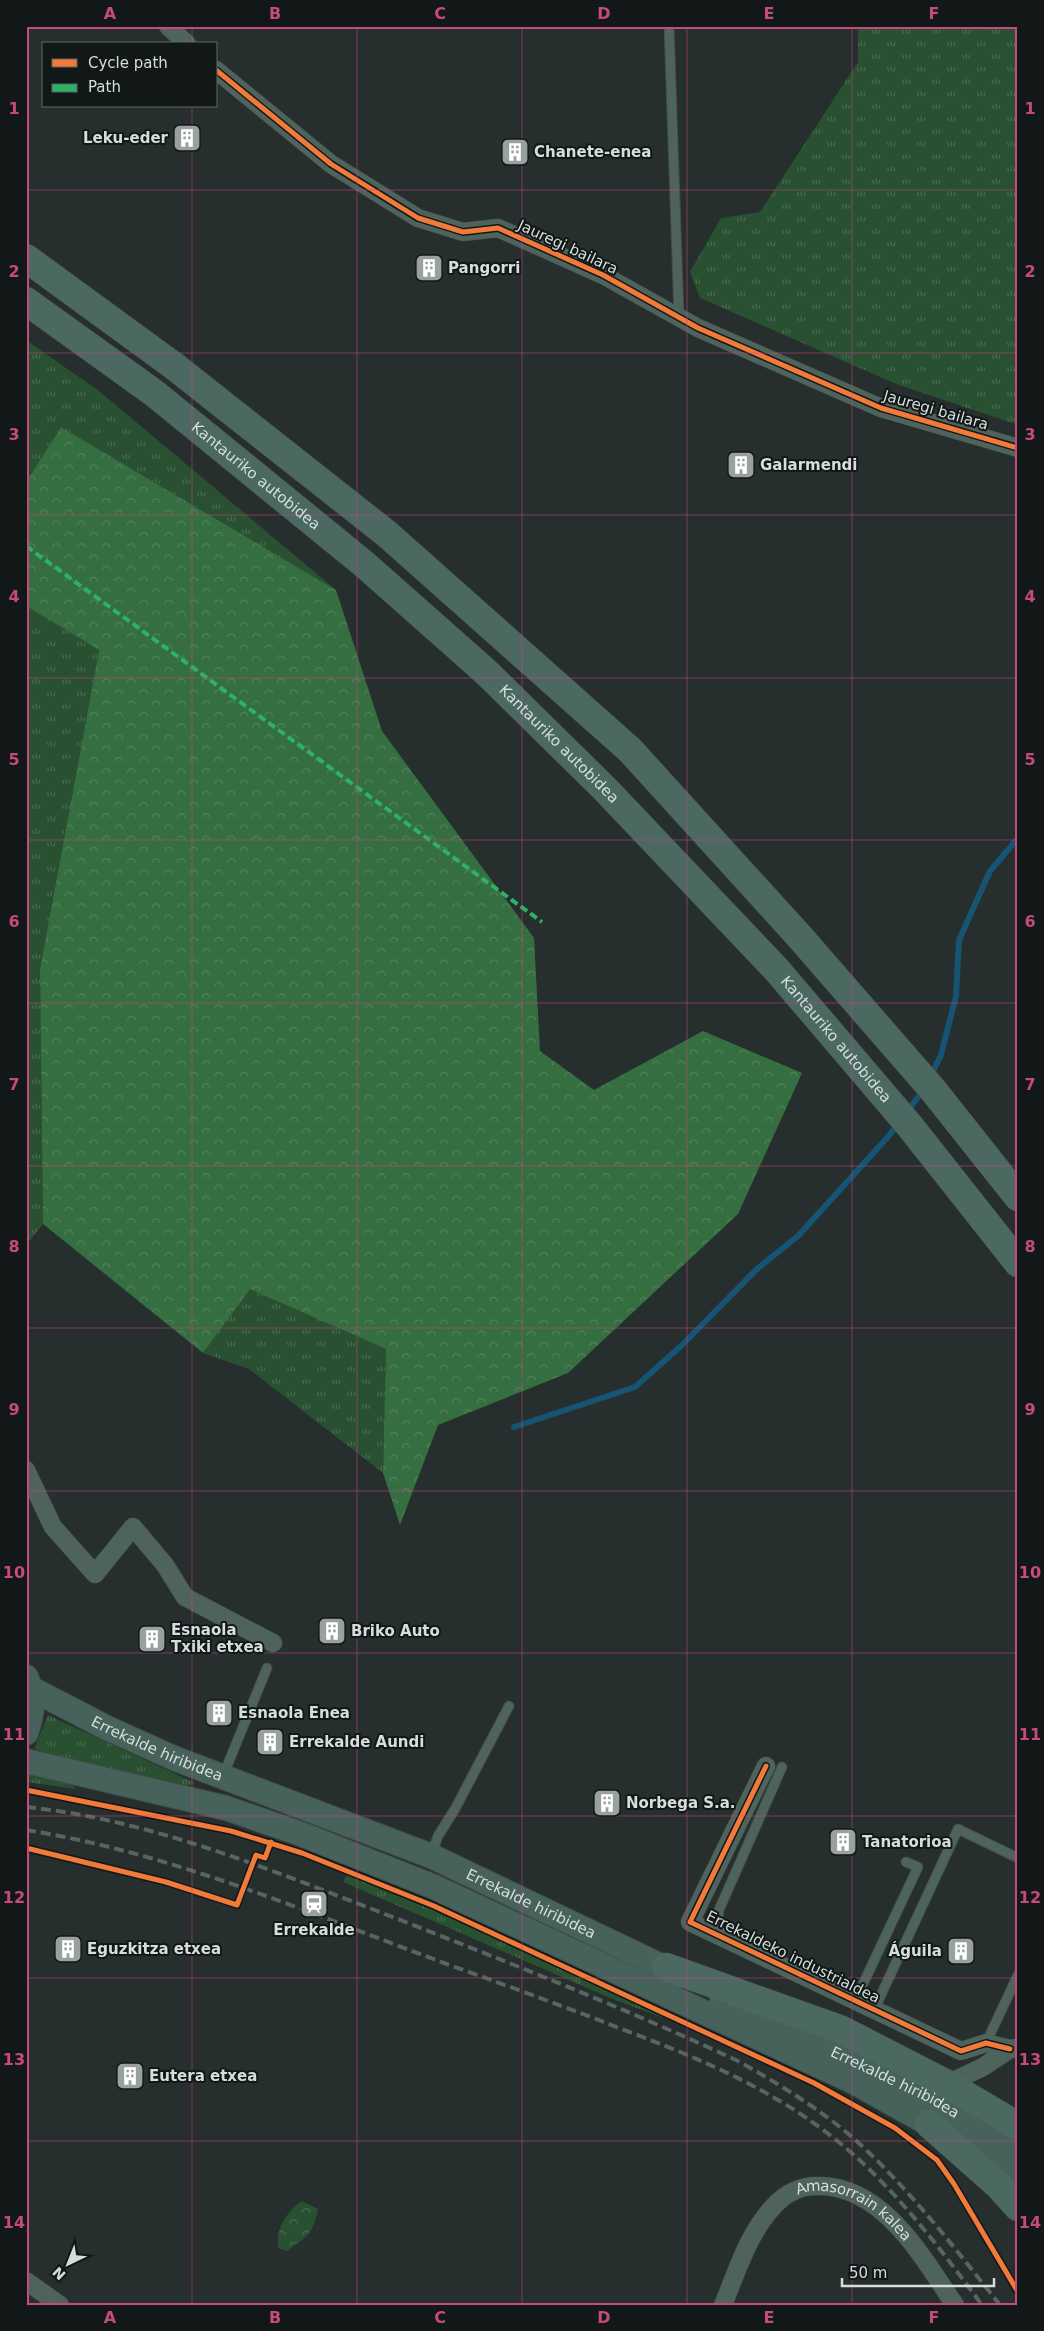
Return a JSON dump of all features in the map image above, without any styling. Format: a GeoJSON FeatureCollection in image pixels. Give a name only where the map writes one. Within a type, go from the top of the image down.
{"type":"FeatureCollection","features":[{"type":"Feature","properties":{"kind":"highway"},"geometry":{"type":"LineString","coordinates":[[26,258],[174,366],[387,534],[630,750],[799,936],[933,1090],[1018,1197]]}},
{"type":"Feature","properties":{"kind":"highway","name":"Kantauriko autobidea"},"geometry":{"type":"LineString","coordinates":[[26,301],[154,394],[364,564],[486,672],[605,789],[776,969],[909,1125],[1017,1262]]}},
{"type":"Feature","properties":{"kind":"highway"},"geometry":{"type":"LineString","coordinates":[[666,1967],[842,2030],[947,2084],[1018,2126]]}},
{"type":"Feature","properties":{"kind":"highway"},"geometry":{"type":"LineString","coordinates":[[929,2124],[993,2180],[1018,2207]]}},
{"type":"Feature","properties":{"kind":"main road","name":"Errekalde hiribidea"},"geometry":{"type":"LineString","coordinates":[[28,1683],[107,1728],[222,1777],[431,1856],[666,1967],[717,1996],[933,2099],[1018,2152]]}},
{"type":"Feature","properties":{"kind":"main road"},"geometry":{"type":"LineString","coordinates":[[26,1732],[32,1716],[33,1697],[28,1683]]}},
{"type":"Feature","properties":{"kind":"main road","name":"Errekalde hiribidea"},"geometry":{"type":"LineString","coordinates":[[26,1761],[226,1808],[367,1859],[448,1894],[852,2081],[929,2124],[1018,2180]]}},
{"type":"Feature","properties":{"kind":"street"},"geometry":{"type":"LineString","coordinates":[[168,26],[185,42]]}},
{"type":"Feature","properties":{"kind":"street","name":"Jauregi bailara"},"geometry":{"type":"LineString","coordinates":[[218,72],[331,164],[418,218],[463,232],[498,228],[603,275],[698,328],[881,408],[1018,448]]}},
{"type":"Feature","properties":{"kind":"street"},"geometry":{"type":"LineString","coordinates":[[26,1470],[53,1527],[95,1574],[133,1527],[165,1565],[185,1597],[273,1643]]}},
{"type":"Feature","properties":{"kind":"street","name":"Errekaldeko industrialdea"},"geometry":{"type":"LineString","coordinates":[[774,1766],[690,1922],[961,2052],[986,2043]]}},
{"type":"Feature","properties":{"kind":"street"},"geometry":{"type":"LineString","coordinates":[[842,2030],[855,2001]]}},
{"type":"Feature","properties":{"kind":"street"},"geometry":{"type":"LineString","coordinates":[[986,2043],[1014,2048]]}},
{"type":"Feature","properties":{"kind":"street"},"geometry":{"type":"LineString","coordinates":[[1014,2048],[983,2067],[947,2084],[993,2123],[1018,2140]]}},
{"type":"Feature","properties":{"kind":"street","name":"Amasorrain kalea"},"geometry":{"type":"LineString","coordinates":[[723,2305],[746,2249],[758,2226],[773,2206],[789,2193],[807,2186],[828,2186],[852,2192],[879,2209],[919,2252],[954,2305]]}},
{"type":"Feature","properties":{"kind":"street"},"geometry":{"type":"LineString","coordinates":[[26,2281],[60,2305]]}},
{"type":"Feature","properties":{"kind":"lane"},"geometry":{"type":"LineString","coordinates":[[669,26],[678,317]]}},
{"type":"Feature","properties":{"kind":"lane"},"geometry":{"type":"LineString","coordinates":[[222,1777],[267,1668]]}},
{"type":"Feature","properties":{"kind":"lane"},"geometry":{"type":"LineString","coordinates":[[431,1856],[438,1836],[455,1809],[509,1706]]}},
{"type":"Feature","properties":{"kind":"lane"},"geometry":{"type":"LineString","coordinates":[[717,1934],[720,1910],[774,1766]]}},
{"type":"Feature","properties":{"kind":"lane"},"geometry":{"type":"LineString","coordinates":[[874,2010],[958,1829],[1018,1858]]}},
{"type":"Feature","properties":{"kind":"lane"},"geometry":{"type":"LineString","coordinates":[[855,2001],[918,1867],[906,1862]]}},
{"type":"Feature","properties":{"kind":"lane"},"geometry":{"type":"LineString","coordinates":[[986,2043],[1018,1975]]}},
{"type":"Feature","properties":{"kind":"green space"},"geometry":{"type":"Polygon","coordinates":[[[858,26],[1018,26],[1018,425],[896,384],[700,298],[690,272],[721,218],[760,212],[858,62],[858,26]]]}},
{"type":"Feature","properties":{"kind":"green space"},"geometry":{"type":"Polygon","coordinates":[[[26,340],[99,391],[336,590],[61,427],[26,482],[26,340]]]}},
{"type":"Feature","properties":{"kind":"green space"},"geometry":{"type":"Polygon","coordinates":[[[61,427],[336,590],[382,731],[534,938],[540,1051],[594,1090],[703,1031],[802,1073],[738,1214],[568,1373],[438,1425],[400,1525],[383,1473],[386,1349],[250,1289],[203,1353],[43,1224],[40,969],[99,650],[26,606],[26,482],[61,427]]]}},
{"type":"Feature","properties":{"kind":"green space"},"geometry":{"type":"Polygon","coordinates":[[[26,606],[99,650],[40,969],[43,1224],[28,1243],[26,1253],[26,606]]]}},
{"type":"Feature","properties":{"kind":"green space"},"geometry":{"type":"Polygon","coordinates":[[[250,1288],[386,1349],[383,1473],[249,1369],[203,1353],[250,1288]]]}},
{"type":"Feature","properties":{"kind":"green space"},"geometry":{"type":"Polygon","coordinates":[[[48,1715],[195,1783],[181,1789],[34,1749],[48,1715]]]}},
{"type":"Feature","properties":{"kind":"green space"},"geometry":{"type":"Polygon","coordinates":[[[26,1768],[70,1781],[76,1789],[26,1782],[26,1768]]]}},
{"type":"Feature","properties":{"kind":"green space"},"geometry":{"type":"Polygon","coordinates":[[[347,1874],[437,1912],[675,2022],[615,2000],[343,1882],[347,1874]]]}},
{"type":"Feature","properties":{"kind":"green space"},"geometry":{"type":"Polygon","coordinates":[[[301,2201],[318,2209],[314,2224],[304,2238],[287,2251],[278,2248],[280,2227],[301,2201]]]}},
{"type":"Feature","properties":{"kind":"waterway"},"geometry":{"type":"LineString","coordinates":[[930,1077],[941,1055],[956,996],[959,940],[990,871],[1018,838]]}},
{"type":"Feature","properties":{"kind":"waterway"},"geometry":{"type":"LineString","coordinates":[[906,1113],[924,1089]]}},
{"type":"Feature","properties":{"kind":"waterway"},"geometry":{"type":"LineString","coordinates":[[514,1427],[635,1387],[681,1346],[757,1269],[798,1236],[899,1123]]}},
{"type":"Feature","properties":{"kind":"railway"},"geometry":{"type":"LineString","coordinates":[[26,1807],[71,1813],[115,1822],[159,1833],[245,1861],[556,1982],[738,2061],[825,2116],[873,2156],[947,2239],[1000,2305]]}},
{"type":"Feature","properties":{"kind":"railway"},"geometry":{"type":"LineString","coordinates":[[26,1830],[134,1853],[238,1886],[597,2019],[696,2058],[745,2082],[815,2124],[863,2163],[926,2231],[982,2305]]}},
{"type":"Feature","properties":{"kind":"marked path"},"geometry":{"type":"LineString","coordinates":[[26,546],[542,922]]}},
{"type":"Feature","properties":{"kind":"cycle path"},"geometry":{"type":"LineString","coordinates":[[218,72],[331,164],[418,218],[463,232],[498,228],[603,275],[698,328],[881,408],[1018,448]]}},
{"type":"Feature","properties":{"kind":"cycle path"},"geometry":{"type":"LineString","coordinates":[[766,1766],[690,1922],[961,2051],[986,2043],[1010,2049]]}},
{"type":"Feature","properties":{"kind":"cycle path"},"geometry":{"type":"LineString","coordinates":[[26,1790],[231,1831],[302,1853],[434,1906],[814,2083],[895,2128],[937,2160],[954,2184],[1018,2292]]}},
{"type":"Feature","properties":{"kind":"cycle path"},"geometry":{"type":"LineString","coordinates":[[26,1848],[166,1882],[237,1905],[256,1855],[265,1858],[271,1842]]}},
{"type":"Feature","properties":{"kind":"place","name":"Leku-eder"},"geometry":{"type":"Point","coordinates":[187,138]}},
{"type":"Feature","properties":{"kind":"place","name":"Chanete-enea"},"geometry":{"type":"Point","coordinates":[515,152]}},
{"type":"Feature","properties":{"kind":"place","name":"Pangorri"},"geometry":{"type":"Point","coordinates":[429,268]}},
{"type":"Feature","properties":{"kind":"place","name":"Galarmendi"},"geometry":{"type":"Point","coordinates":[741,465]}},
{"type":"Feature","properties":{"kind":"place","name":"Briko Auto"},"geometry":{"type":"Point","coordinates":[332,1631]}},
{"type":"Feature","properties":{"kind":"place","name":"Esnaola Txiki etxea"},"geometry":{"type":"Point","coordinates":[152,1639]}},
{"type":"Feature","properties":{"kind":"place","name":"Esnaola Enea"},"geometry":{"type":"Point","coordinates":[219,1713]}},
{"type":"Feature","properties":{"kind":"place","name":"Errekalde Aundi"},"geometry":{"type":"Point","coordinates":[270,1742]}},
{"type":"Feature","properties":{"kind":"place","name":"Norbega S.a."},"geometry":{"type":"Point","coordinates":[607,1803]}},
{"type":"Feature","properties":{"kind":"place","name":"Tanatorioa"},"geometry":{"type":"Point","coordinates":[843,1842]}},
{"type":"Feature","properties":{"kind":"place","name":"Errekalde"},"geometry":{"type":"Point","coordinates":[314,1904]}},
{"type":"Feature","properties":{"kind":"place","name":"Eguzkitza etxea"},"geometry":{"type":"Point","coordinates":[68,1949]}},
{"type":"Feature","properties":{"kind":"place","name":"Águila"},"geometry":{"type":"Point","coordinates":[961,1951]}},
{"type":"Feature","properties":{"kind":"place","name":"Eutera etxea"},"geometry":{"type":"Point","coordinates":[130,2076]}}]}
